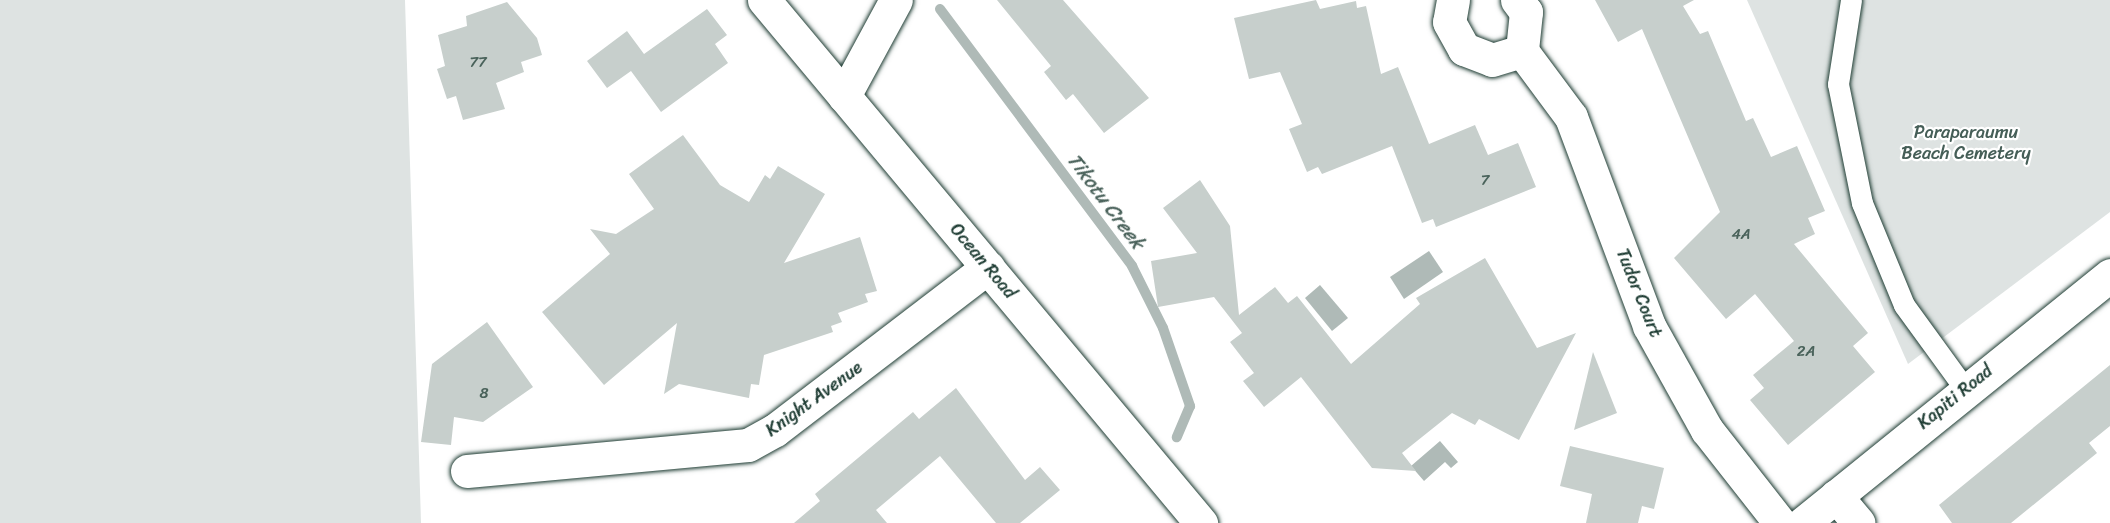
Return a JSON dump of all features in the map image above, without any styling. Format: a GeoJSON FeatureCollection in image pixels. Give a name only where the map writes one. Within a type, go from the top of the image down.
{"type":"FeatureCollection","features":[{"type":"Feature","properties":{"kind":"street","name":"Ocean Road"},"geometry":{"type":"LineString","coordinates":[[764,0],[1201,523]]}},
{"type":"Feature","properties":{"kind":"street"},"geometry":{"type":"LineString","coordinates":[[844,96],[896,0]]}},
{"type":"Feature","properties":{"kind":"street"},"geometry":{"type":"LineString","coordinates":[[1453,0],[1449,22],[1464,49],[1492,60],[1522,51],[1526,12],[1517,0]]}},
{"type":"Feature","properties":{"kind":"street","name":"Tudor Court"},"geometry":{"type":"LineString","coordinates":[[1522,51],[1571,117],[1649,326],[1707,430],[1780,523]]}},
{"type":"Feature","properties":{"kind":"street","name":"Knight Avenue"},"geometry":{"type":"LineString","coordinates":[[467,471],[748,445],[775,430],[988,267]]}},
{"type":"Feature","properties":{"kind":"street","name":"Kapiti Road"},"geometry":{"type":"LineString","coordinates":[[1803,523],[1965,389],[2110,275]]}},
{"type":"Feature","properties":{"kind":"street"},"geometry":{"type":"LineString","coordinates":[[1836,496],[1859,523]]}},
{"type":"Feature","properties":{"kind":"lane"},"geometry":{"type":"LineString","coordinates":[[1851,0],[1838,84],[1862,203],[1904,305],[1965,389]]}},
{"type":"Feature","properties":{"kind":"green space"},"geometry":{"type":"Polygon","coordinates":[[[0,0],[405,0],[421,523],[0,523],[0,0]]]}},
{"type":"Feature","properties":{"kind":"green space","name":"Paraparaumu Beach Cemetery"},"geometry":{"type":"Polygon","coordinates":[[[1747,0],[2110,0],[2110,212],[1908,364],[1747,0]]]}},
{"type":"Feature","properties":{"kind":"shaded area"},"geometry":{"type":"Polygon","coordinates":[[[1429,251],[1443,272],[1404,299],[1390,277],[1429,251]]]}},
{"type":"Feature","properties":{"kind":"shaded area"},"geometry":{"type":"Polygon","coordinates":[[[1320,285],[1348,318],[1332,331],[1305,298],[1320,285]]]}},
{"type":"Feature","properties":{"kind":"shaded area"},"geometry":{"type":"Polygon","coordinates":[[[1440,441],[1458,462],[1451,468],[1445,462],[1424,481],[1411,466],[1440,441]]]}},
{"type":"Feature","properties":{"kind":"building"},"geometry":{"type":"Polygon","coordinates":[[[997,0],[1063,0],[1149,98],[1104,133],[1073,94],[1066,100],[1044,72],[1051,66],[997,0]]]}},
{"type":"Feature","properties":{"kind":"building"},"geometry":{"type":"Polygon","coordinates":[[[1316,0],[1320,9],[1356,1],[1357,8],[1366,6],[1381,74],[1398,67],[1429,144],[1475,125],[1488,155],[1518,143],[1536,187],[1436,227],[1433,219],[1422,223],[1392,146],[1322,174],[1318,167],[1307,172],[1289,129],[1302,124],[1280,72],[1249,79],[1234,18],[1316,0]]]}},
{"type":"Feature","properties":{"kind":"building"},"geometry":{"type":"Polygon","coordinates":[[[1595,0],[1694,0],[1683,6],[1700,34],[1708,31],[1746,121],[1753,118],[1771,157],[1797,146],[1825,211],[1808,218],[1815,234],[1794,244],[1868,333],[1853,346],[1875,372],[1788,445],[1750,400],[1764,388],[1753,375],[1794,341],[1755,294],[1726,319],[1674,258],[1720,212],[1642,29],[1618,42],[1595,0]]]}},
{"type":"Feature","properties":{"kind":"building"},"geometry":{"type":"Polygon","coordinates":[[[507,2],[537,38],[542,55],[521,62],[524,72],[496,83],[505,109],[463,120],[456,96],[447,99],[437,69],[445,66],[438,35],[467,26],[466,16],[507,2]]]}},
{"type":"Feature","properties":{"kind":"building"},"geometry":{"type":"Polygon","coordinates":[[[707,9],[727,35],[715,44],[728,63],[661,112],[631,71],[607,88],[587,61],[627,31],[644,54],[707,9]]]}},
{"type":"Feature","properties":{"kind":"building"},"geometry":{"type":"Polygon","coordinates":[[[683,135],[720,185],[749,202],[765,175],[770,179],[778,166],[825,194],[784,263],[860,237],[877,291],[865,294],[868,302],[838,313],[842,322],[831,326],[833,332],[764,355],[759,385],[751,384],[749,398],[679,384],[664,394],[677,323],[604,385],[542,312],[610,254],[590,229],[616,234],[654,209],[629,174],[683,135]]]}},
{"type":"Feature","properties":{"kind":"building"},"geometry":{"type":"Polygon","coordinates":[[[1200,180],[1230,226],[1239,315],[1275,287],[1288,303],[1297,296],[1351,364],[1420,304],[1416,298],[1485,258],[1537,348],[1576,333],[1519,440],[1479,419],[1475,425],[1452,413],[1402,453],[1416,471],[1372,468],[1301,377],[1264,407],[1243,381],[1254,373],[1230,342],[1242,333],[1214,297],[1158,307],[1151,261],[1197,253],[1163,208],[1200,180]]]}},
{"type":"Feature","properties":{"kind":"building"},"geometry":{"type":"Polygon","coordinates":[[[487,322],[533,387],[483,422],[454,417],[451,445],[421,442],[432,364],[487,322]]]}},
{"type":"Feature","properties":{"kind":"building"},"geometry":{"type":"Polygon","coordinates":[[[1593,352],[1617,413],[1574,430],[1593,352]]]}},
{"type":"Feature","properties":{"kind":"building"},"geometry":{"type":"Polygon","coordinates":[[[2110,365],[2110,426],[2089,443],[2097,453],[2011,523],[1952,523],[1939,505],[2110,365]]]}},
{"type":"Feature","properties":{"kind":"building"},"geometry":{"type":"Polygon","coordinates":[[[956,388],[1025,480],[1040,467],[1060,490],[1020,523],[996,523],[940,456],[876,510],[887,523],[794,523],[820,501],[815,494],[913,412],[919,419],[956,388]]]}},
{"type":"Feature","properties":{"kind":"building"},"geometry":{"type":"Polygon","coordinates":[[[1570,446],[1664,468],[1654,509],[1642,506],[1638,523],[1586,523],[1592,494],[1560,486],[1570,446]]]}},
{"type":"Feature","properties":{"kind":"waterway","name":"Tikotu Creek"},"geometry":{"type":"LineString","coordinates":[[940,9],[1132,266],[1163,328],[1190,406],[1177,437]]}}]}
